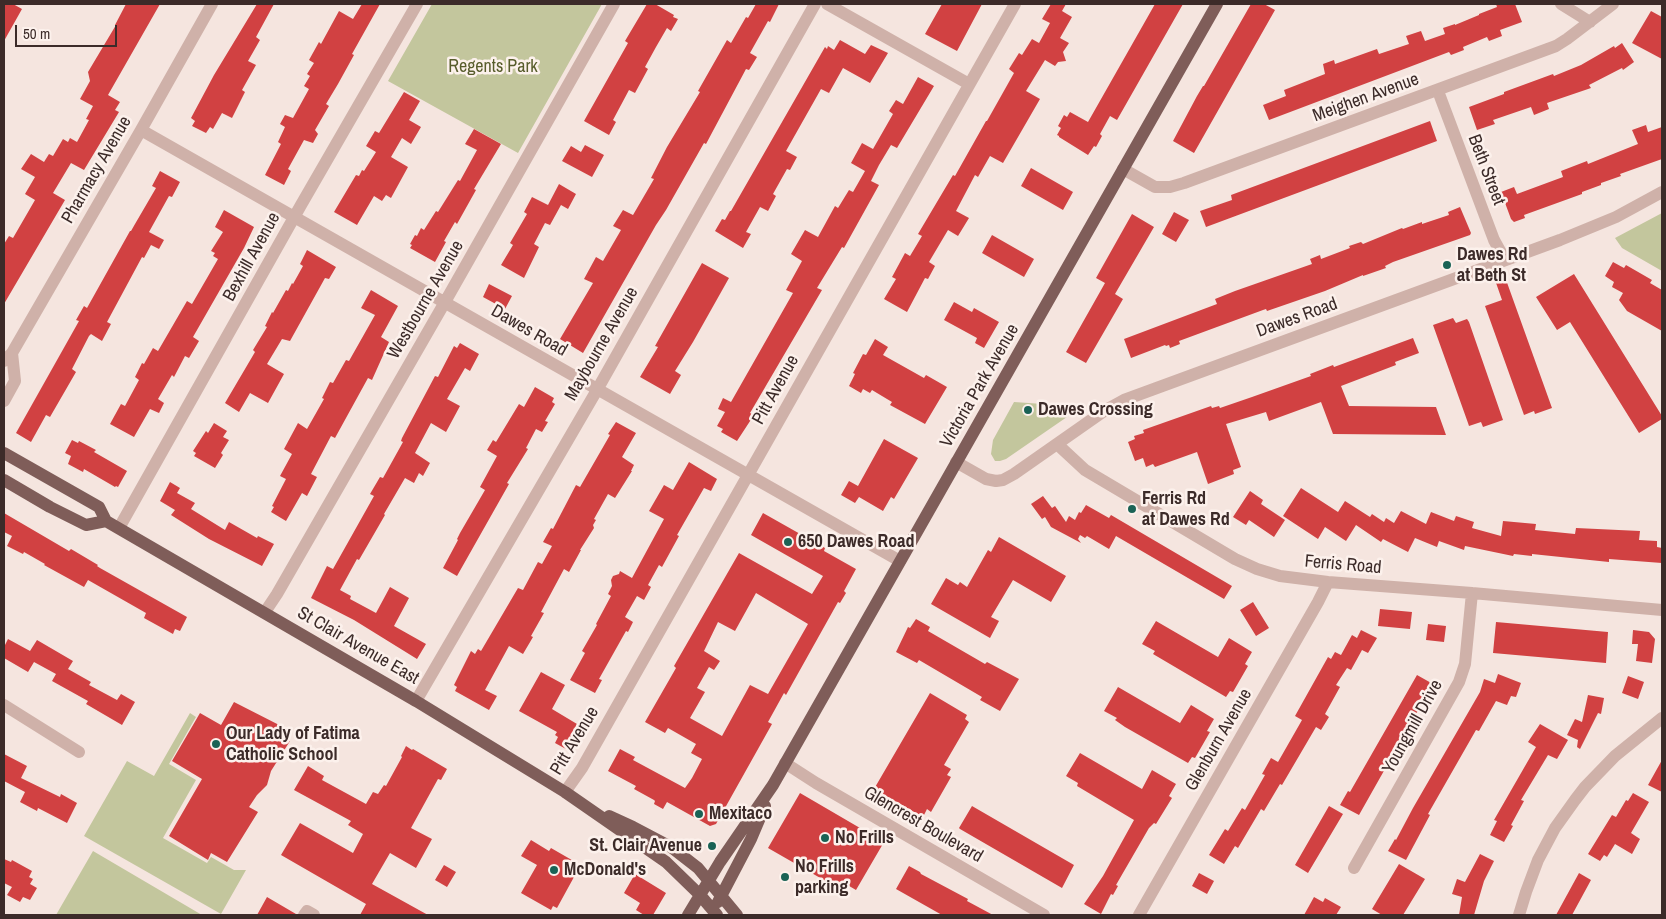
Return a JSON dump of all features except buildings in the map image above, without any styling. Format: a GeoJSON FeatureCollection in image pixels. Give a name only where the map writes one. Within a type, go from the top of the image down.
{"type":"FeatureCollection","features":[{"type":"Feature","properties":{"kind":"main road","name":"Victoria Park Avenue"},"geometry":{"type":"LineString","coordinates":[[688,915],[786,763],[1217,4]]}},
{"type":"Feature","properties":{"kind":"main road","name":"St Clair Avenue East"},"geometry":{"type":"LineString","coordinates":[[4,453],[99,507],[106,521],[416,701],[565,792],[666,862],[700,895],[713,913]]}},
{"type":"Feature","properties":{"kind":"main road"},"geometry":{"type":"LineString","coordinates":[[4,480],[50,507],[86,525],[106,521]]}},
{"type":"Feature","properties":{"kind":"main road","name":"Victoria Park Avenue"},"geometry":{"type":"LineString","coordinates":[[713,913],[751,839],[773,785]]}},
{"type":"Feature","properties":{"kind":"main road","name":"St Clair Avenue East"},"geometry":{"type":"LineString","coordinates":[[588,807],[633,827],[671,847],[698,868],[737,915]]}},
{"type":"Feature","properties":{"kind":"street","name":"Pharmacy Avenue"},"geometry":{"type":"LineString","coordinates":[[4,401],[15,382],[8,357],[141,130],[212,4]]}},
{"type":"Feature","properties":{"kind":"street","name":"Bexhill Avenue"},"geometry":{"type":"LineString","coordinates":[[119,528],[417,4]]}},
{"type":"Feature","properties":{"kind":"street","name":"Westbourne Avenue"},"geometry":{"type":"LineString","coordinates":[[265,612],[445,302],[614,4]]}},
{"type":"Feature","properties":{"kind":"street","name":"Maybourne Avenue"},"geometry":{"type":"LineString","coordinates":[[416,701],[597,390],[815,4]]}},
{"type":"Feature","properties":{"kind":"street"},"geometry":{"type":"LineString","coordinates":[[827,4],[969,84]]}},
{"type":"Feature","properties":{"kind":"street","name":"Pitt Avenue"},"geometry":{"type":"LineString","coordinates":[[565,792],[579,773],[1015,4]]}},
{"type":"Feature","properties":{"kind":"street"},"geometry":{"type":"LineString","coordinates":[[1561,4],[1590,22]]}},
{"type":"Feature","properties":{"kind":"street","name":"Meighen Avenue"},"geometry":{"type":"LineString","coordinates":[[1123,169],[1155,187],[1162,188],[1184,184],[1556,46],[1613,4]]}},
{"type":"Feature","properties":{"kind":"street","name":"Beth Street"},"geometry":{"type":"LineString","coordinates":[[1438,91],[1494,240],[1504,260]]}},
{"type":"Feature","properties":{"kind":"street","name":"Dawes Road"},"geometry":{"type":"LineString","coordinates":[[141,130],[900,562]]}},
{"type":"Feature","properties":{"kind":"street","name":"Dawes Road"},"geometry":{"type":"LineString","coordinates":[[956,462],[984,478],[1000,480],[1014,474],[1104,411],[1124,400],[1616,217],[1662,192]]}},
{"type":"Feature","properties":{"kind":"street","name":"Ferris Road"},"geometry":{"type":"LineString","coordinates":[[1057,444],[1085,470],[1235,559],[1280,576],[1328,582],[1662,610]]}},
{"type":"Feature","properties":{"kind":"street","name":"Glenburn Avenue"},"geometry":{"type":"LineString","coordinates":[[1139,915],[1328,582]]}},
{"type":"Feature","properties":{"kind":"street","name":"Youngmill Drive"},"geometry":{"type":"LineString","coordinates":[[1354,868],[1459,682],[1465,664],[1472,593]]}},
{"type":"Feature","properties":{"kind":"street"},"geometry":{"type":"LineString","coordinates":[[4,705],[79,752]]}},
{"type":"Feature","properties":{"kind":"street"},"geometry":{"type":"LineString","coordinates":[[1519,915],[1538,860],[1555,828],[1575,800],[1585,787],[1616,756],[1662,718]]}},
{"type":"Feature","properties":{"kind":"street","name":"Glencrest Boulevard"},"geometry":{"type":"LineString","coordinates":[[786,763],[1044,915]]}},
{"type":"Feature","properties":{"kind":"street"},"geometry":{"type":"LineString","coordinates":[[304,915],[307,911],[314,915]]}},
{"type":"Feature","properties":{"kind":"green space","name":"Regents Park"},"geometry":{"type":"Polygon","coordinates":[[[432,4],[602,4],[518,153],[388,81],[432,4]]]}},
{"type":"Feature","properties":{"kind":"green space"},"geometry":{"type":"Polygon","coordinates":[[[1662,213],[1662,271],[1622,248],[1615,238],[1662,213]]]}},
{"type":"Feature","properties":{"kind":"green space"},"geometry":{"type":"Polygon","coordinates":[[[1014,402],[1080,408],[1006,459],[995,461],[991,454],[993,440],[1014,402]]]}},
{"type":"Feature","properties":{"kind":"green space"},"geometry":{"type":"Polygon","coordinates":[[[190,713],[196,717],[169,764],[196,780],[163,838],[207,863],[211,857],[234,870],[246,870],[221,914],[84,836],[127,761],[154,776],[190,713]]]}},
{"type":"Feature","properties":{"kind":"green space"},"geometry":{"type":"Polygon","coordinates":[[[93,851],[202,915],[56,915],[93,851]]]}},
{"type":"Feature","properties":{"kind":"place","name":"Dawes Rd at Beth St"},"geometry":{"type":"Point","coordinates":[1447,265]}},
{"type":"Feature","properties":{"kind":"place","name":"Dawes Crossing"},"geometry":{"type":"Point","coordinates":[1028,410]}},
{"type":"Feature","properties":{"kind":"place","name":"Ferris Rd at Dawes Rd"},"geometry":{"type":"Point","coordinates":[1132,509]}},
{"type":"Feature","properties":{"kind":"place","name":"650 Dawes Road"},"geometry":{"type":"Point","coordinates":[788,542]}},
{"type":"Feature","properties":{"kind":"place","name":"Our Lady of Fatima Catholic School"},"geometry":{"type":"Point","coordinates":[216,744]}},
{"type":"Feature","properties":{"kind":"place","name":"Mexitaco"},"geometry":{"type":"Point","coordinates":[699,814]}},
{"type":"Feature","properties":{"kind":"place","name":"No Frills"},"geometry":{"type":"Point","coordinates":[825,838]}},
{"type":"Feature","properties":{"kind":"place","name":"St. Clair Avenue"},"geometry":{"type":"Point","coordinates":[712,846]}},
{"type":"Feature","properties":{"kind":"place","name":"McDonald's"},"geometry":{"type":"Point","coordinates":[554,870]}},
{"type":"Feature","properties":{"kind":"place","name":"No Frills parking"},"geometry":{"type":"Point","coordinates":[785,877]}}]}
